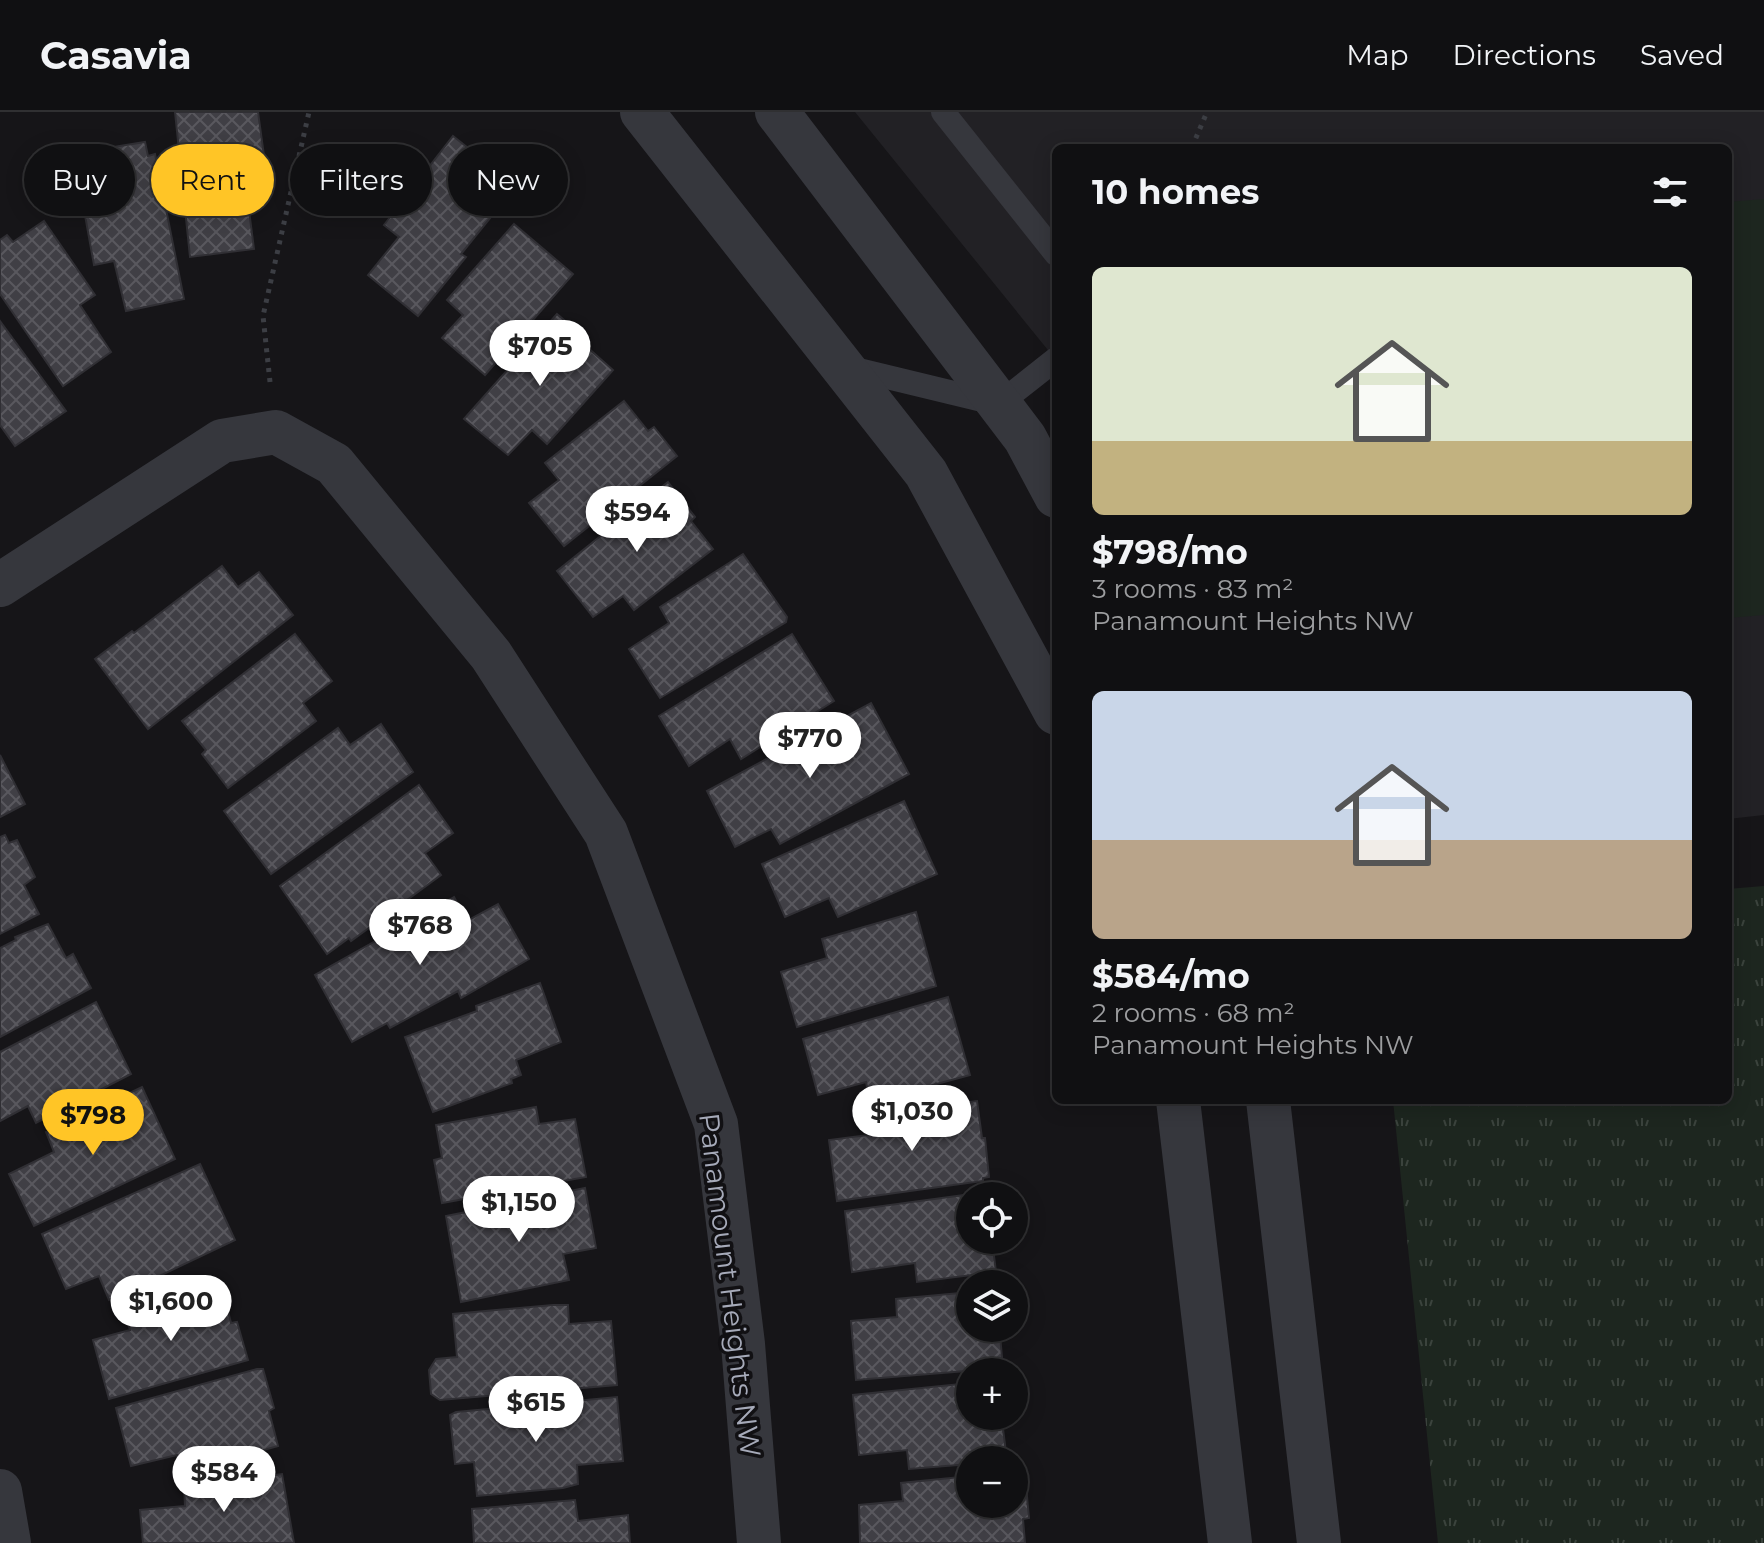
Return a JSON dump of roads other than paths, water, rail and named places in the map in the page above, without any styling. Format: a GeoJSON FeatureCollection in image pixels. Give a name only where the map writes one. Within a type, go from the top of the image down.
{"type":"FeatureCollection","features":[{"type":"Feature","properties":{"kind":"street"},"geometry":{"type":"LineString","coordinates":[[777,112],[1025,438],[1052,489]]}},
{"type":"Feature","properties":{"kind":"street"},"geometry":{"type":"LineString","coordinates":[[658,122],[926,473],[1052,706]]}},
{"type":"Feature","properties":{"kind":"street","name":"Panamount Heights NW"},"geometry":{"type":"LineString","coordinates":[[0,585],[222,441],[276,432],[334,464],[491,655],[606,833],[716,1124],[743,1344],[759,1543]]}},
{"type":"Feature","properties":{"kind":"street"},"geometry":{"type":"LineString","coordinates":[[1178,1104],[1230,1543]]}},
{"type":"Feature","properties":{"kind":"street"},"geometry":{"type":"LineString","coordinates":[[1268,1104],[1319,1543]]}},
{"type":"Feature","properties":{"kind":"street"},"geometry":{"type":"LineString","coordinates":[[0,1491],[9,1543]]}},
{"type":"Feature","properties":{"kind":"lane"},"geometry":{"type":"LineString","coordinates":[[943,112],[1052,249]]}},
{"type":"Feature","properties":{"kind":"lane"},"geometry":{"type":"LineString","coordinates":[[843,366],[999,404],[1052,362]]}}]}
